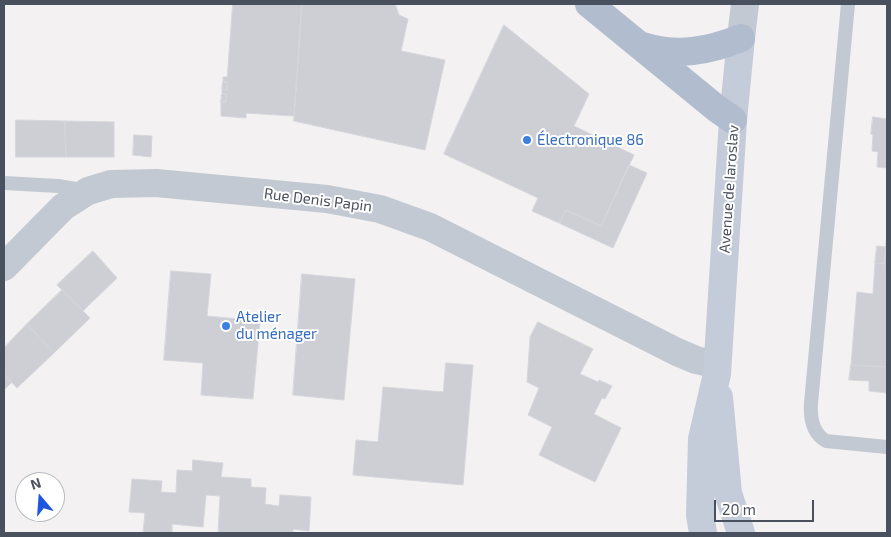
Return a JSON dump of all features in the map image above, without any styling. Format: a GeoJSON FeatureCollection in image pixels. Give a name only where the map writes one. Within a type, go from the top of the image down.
{"type":"FeatureCollection","features":[{"type":"Feature","properties":{"kind":"main road"},"geometry":{"type":"LineString","coordinates":[[589,4],[733,120]]}},
{"type":"Feature","properties":{"kind":"main road"},"geometry":{"type":"LineString","coordinates":[[639,45],[671,53],[688,52],[710,49],[741,38]]}},
{"type":"Feature","properties":{"kind":"street","name":"Avenue de Iaroslav"},"geometry":{"type":"LineString","coordinates":[[704,533],[700,515],[702,439],[717,369],[733,120],[745,4]]}},
{"type":"Feature","properties":{"kind":"street","name":"Rue Denis Papin"},"geometry":{"type":"LineString","coordinates":[[4,267],[63,207],[88,191],[111,184],[156,182],[327,199],[380,208],[430,227],[677,352],[717,369]]}},
{"type":"Feature","properties":{"kind":"street","name":"Avenue de Iaroslav"},"geometry":{"type":"LineString","coordinates":[[717,369],[728,493],[741,533]]}},
{"type":"Feature","properties":{"kind":"lane"},"geometry":{"type":"LineString","coordinates":[[848,4],[811,403],[811,420],[820,438],[826,441],[887,447]]}},
{"type":"Feature","properties":{"kind":"lane"},"geometry":{"type":"LineString","coordinates":[[4,183],[58,186],[88,191]]}},
{"type":"Feature","properties":{"kind":"building"},"geometry":{"type":"Polygon","coordinates":[[[233,4],[302,4],[294,116],[246,113],[246,118],[221,116],[221,102],[226,102],[226,94],[222,94],[222,89],[227,90],[227,82],[223,82],[223,77],[227,77],[233,4]]]}},
{"type":"Feature","properties":{"kind":"building"},"geometry":{"type":"Polygon","coordinates":[[[302,4],[395,4],[399,15],[408,19],[401,51],[445,60],[425,150],[294,121],[302,4]]]}},
{"type":"Feature","properties":{"kind":"building","name":"Électronique 86"},"geometry":{"type":"Polygon","coordinates":[[[504,25],[589,94],[574,126],[634,155],[601,226],[566,210],[559,223],[532,211],[538,198],[444,154],[504,25]]]}},
{"type":"Feature","properties":{"kind":"building"},"geometry":{"type":"Polygon","coordinates":[[[223,82],[227,82],[227,90],[222,89],[223,82]]]}},
{"type":"Feature","properties":{"kind":"building"},"geometry":{"type":"Polygon","coordinates":[[[222,94],[226,94],[226,102],[221,102],[222,94]]]}},
{"type":"Feature","properties":{"kind":"building"},"geometry":{"type":"Polygon","coordinates":[[[873,117],[887,119],[887,168],[877,167],[878,152],[872,151],[873,117]]]}},
{"type":"Feature","properties":{"kind":"building"},"geometry":{"type":"Polygon","coordinates":[[[16,120],[65,121],[66,157],[16,157],[16,120]]]}},
{"type":"Feature","properties":{"kind":"building"},"geometry":{"type":"Polygon","coordinates":[[[65,121],[114,122],[114,157],[66,157],[65,121]]]}},
{"type":"Feature","properties":{"kind":"building"},"geometry":{"type":"Polygon","coordinates":[[[134,135],[152,136],[151,157],[133,155],[134,135]]]}},
{"type":"Feature","properties":{"kind":"building"},"geometry":{"type":"Polygon","coordinates":[[[629,165],[647,173],[613,248],[559,223],[566,210],[601,226],[629,165]]]}},
{"type":"Feature","properties":{"kind":"building"},"geometry":{"type":"Polygon","coordinates":[[[887,232],[887,367],[851,365],[857,292],[873,294],[875,263],[884,264],[887,232]]]}},
{"type":"Feature","properties":{"kind":"building"},"geometry":{"type":"Polygon","coordinates":[[[877,246],[886,247],[884,264],[875,263],[877,246]]]}},
{"type":"Feature","properties":{"kind":"building"},"geometry":{"type":"Polygon","coordinates":[[[93,251],[117,278],[83,311],[57,285],[93,251]]]}},
{"type":"Feature","properties":{"kind":"building"},"geometry":{"type":"Polygon","coordinates":[[[171,271],[211,274],[207,316],[260,321],[253,399],[201,395],[203,363],[164,360],[171,271]]]}},
{"type":"Feature","properties":{"kind":"building"},"geometry":{"type":"Polygon","coordinates":[[[302,274],[355,279],[344,400],[293,395],[302,274]]]}},
{"type":"Feature","properties":{"kind":"building"},"geometry":{"type":"Polygon","coordinates":[[[62,290],[90,318],[54,353],[27,324],[62,290]]]}},
{"type":"Feature","properties":{"kind":"building"},"geometry":{"type":"Polygon","coordinates":[[[538,322],[593,349],[580,374],[612,386],[605,399],[602,398],[594,414],[621,428],[595,482],[539,455],[552,427],[528,415],[539,388],[527,382],[530,337],[538,322]]]}},
{"type":"Feature","properties":{"kind":"building"},"geometry":{"type":"Polygon","coordinates":[[[27,324],[54,353],[17,388],[4,374],[4,348],[27,324]]]}},
{"type":"Feature","properties":{"kind":"building"},"geometry":{"type":"Polygon","coordinates":[[[446,363],[473,365],[463,485],[353,475],[356,440],[378,442],[383,387],[443,392],[446,363]]]}},
{"type":"Feature","properties":{"kind":"building"},"geometry":{"type":"Polygon","coordinates":[[[851,365],[887,367],[887,393],[869,391],[869,381],[849,380],[851,365]]]}},
{"type":"Feature","properties":{"kind":"building"},"geometry":{"type":"Polygon","coordinates":[[[4,374],[12,382],[4,390],[4,374]]]}},
{"type":"Feature","properties":{"kind":"building"},"geometry":{"type":"Polygon","coordinates":[[[193,460],[223,463],[221,477],[251,479],[251,487],[266,488],[265,504],[279,506],[280,495],[311,497],[309,531],[293,529],[293,533],[218,533],[220,496],[206,495],[203,527],[172,524],[172,533],[143,533],[145,513],[129,512],[132,479],[162,481],[161,492],[176,493],[177,470],[192,471],[193,460]]]}},
{"type":"Feature","properties":{"kind":"place","name":"Électronique 86"},"geometry":{"type":"Point","coordinates":[527,140]}},
{"type":"Feature","properties":{"kind":"place","name":"Atelier du ménager"},"geometry":{"type":"Point","coordinates":[226,326]}}]}
